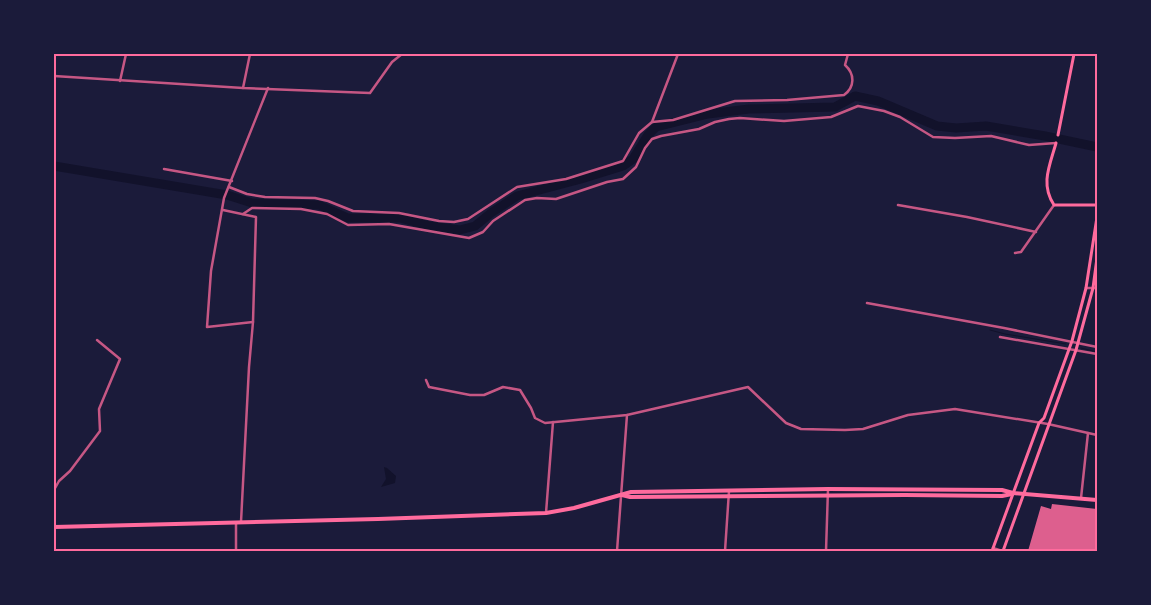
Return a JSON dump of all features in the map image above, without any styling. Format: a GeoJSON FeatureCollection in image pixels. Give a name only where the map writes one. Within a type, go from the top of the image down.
{"type":"FeatureCollection","features":[{"type":"Feature","properties":{"kind":"main road"},"geometry":{"type":"LineString","coordinates":[[1058,135],[1074,54]]}},
{"type":"Feature","properties":{"kind":"main road"},"geometry":{"type":"LineString","coordinates":[[1056,143],[1046,186],[1049,197],[1054,205],[1097,205]]}},
{"type":"Feature","properties":{"kind":"main road"},"geometry":{"type":"LineString","coordinates":[[992,550],[1039,423],[1044,418],[1070,349],[1086,288],[1097,217]]}},
{"type":"Feature","properties":{"kind":"main road"},"geometry":{"type":"LineString","coordinates":[[1003,551],[1078,344],[1092,288],[1097,258]]}},
{"type":"Feature","properties":{"kind":"main road"},"geometry":{"type":"LineString","coordinates":[[54,527],[378,520],[546,513],[574,508],[622,495],[630,497],[828,489],[1002,490],[1013,493],[1097,500]]}},
{"type":"Feature","properties":{"kind":"main road"},"geometry":{"type":"LineString","coordinates":[[729,493],[828,496],[1002,496],[1013,493]]}},
{"type":"Feature","properties":{"kind":"street"},"geometry":{"type":"LineString","coordinates":[[120,81],[126,54]]}},
{"type":"Feature","properties":{"kind":"street"},"geometry":{"type":"LineString","coordinates":[[242,88],[250,54]]}},
{"type":"Feature","properties":{"kind":"street"},"geometry":{"type":"LineString","coordinates":[[54,76],[242,88],[370,93],[392,62],[402,54]]}},
{"type":"Feature","properties":{"kind":"street"},"geometry":{"type":"LineString","coordinates":[[228,189],[265,197],[315,198],[353,211],[399,213],[439,221],[454,222],[468,219],[517,187],[530,183],[566,179],[623,161],[639,133],[652,122],[678,54]]}},
{"type":"Feature","properties":{"kind":"street"},"geometry":{"type":"LineString","coordinates":[[652,122],[672,120],[735,101],[787,100],[844,95],[850,91],[852,83],[849,69],[844,65],[848,54]]}},
{"type":"Feature","properties":{"kind":"street"},"geometry":{"type":"LineString","coordinates":[[253,322],[206,327],[211,271],[224,198],[268,88]]}},
{"type":"Feature","properties":{"kind":"street"},"geometry":{"type":"LineString","coordinates":[[243,214],[252,208],[301,209],[327,214],[348,225],[389,224],[469,238],[483,232],[493,221],[526,200],[556,199],[622,179],[636,167],[645,148],[652,139],[699,129],[715,122],[729,119],[784,121],[831,117],[858,106],[884,111],[900,117],[933,137],[976,138],[991,136],[1029,145],[1056,143]]}},
{"type":"Feature","properties":{"kind":"street"},"geometry":{"type":"LineString","coordinates":[[164,169],[232,181]]}},
{"type":"Feature","properties":{"kind":"street"},"geometry":{"type":"LineString","coordinates":[[898,205],[1036,232]]}},
{"type":"Feature","properties":{"kind":"street"},"geometry":{"type":"LineString","coordinates":[[1015,253],[1021,252],[1054,205]]}},
{"type":"Feature","properties":{"kind":"street"},"geometry":{"type":"LineString","coordinates":[[223,210],[256,218],[253,322],[236,551]]}},
{"type":"Feature","properties":{"kind":"street"},"geometry":{"type":"LineString","coordinates":[[1086,288],[1097,288]]}},
{"type":"Feature","properties":{"kind":"street"},"geometry":{"type":"LineString","coordinates":[[867,303],[1097,347]]}},
{"type":"Feature","properties":{"kind":"street"},"geometry":{"type":"LineString","coordinates":[[1000,337],[1097,354]]}},
{"type":"Feature","properties":{"kind":"street"},"geometry":{"type":"LineString","coordinates":[[54,490],[59,481],[70,472],[100,430],[99,409],[120,359],[97,340]]}},
{"type":"Feature","properties":{"kind":"street"},"geometry":{"type":"LineString","coordinates":[[426,380],[429,387],[470,395],[484,395],[503,387],[520,390],[535,418],[545,423],[628,415],[748,387],[786,423],[801,429],[863,429],[908,415],[955,409],[1048,424],[1097,435]]}},
{"type":"Feature","properties":{"kind":"street"},"geometry":{"type":"LineString","coordinates":[[617,551],[628,415]]}},
{"type":"Feature","properties":{"kind":"street"},"geometry":{"type":"LineString","coordinates":[[546,513],[553,422]]}},
{"type":"Feature","properties":{"kind":"street"},"geometry":{"type":"LineString","coordinates":[[1080,498],[1088,433]]}},
{"type":"Feature","properties":{"kind":"street"},"geometry":{"type":"LineString","coordinates":[[826,551],[828,489]]}},
{"type":"Feature","properties":{"kind":"street"},"geometry":{"type":"LineString","coordinates":[[726,551],[729,493]]}},
{"type":"Feature","properties":{"kind":"street"},"geometry":{"type":"LineString","coordinates":[[992,550],[1003,551]]}},
{"type":"Feature","properties":{"kind":"shaded area"},"geometry":{"type":"Polygon","coordinates":[[[384,467],[396,476],[395,483],[381,487],[386,479],[384,467]]]}},
{"type":"Feature","properties":{"kind":"building"},"geometry":{"type":"Polygon","coordinates":[[[1052,504],[1097,509],[1097,551],[1028,551],[1041,506],[1051,509],[1052,504]]]}},
{"type":"Feature","properties":{"kind":"waterway"},"geometry":{"type":"LineString","coordinates":[[54,166],[227,195],[252,203],[319,205],[348,218],[400,218],[430,226],[460,230],[475,226],[517,196],[623,166],[633,159],[648,135],[656,127],[708,114],[749,109],[835,107],[855,96],[878,101],[937,126],[956,128],[986,126],[1097,147]]}},
{"type":"Feature","properties":{"kind":"waterway"},"geometry":{"type":"LineString","coordinates":[[990,330],[1066,344]]}},
{"type":"Feature","properties":{"kind":"waterway"},"geometry":{"type":"LineString","coordinates":[[1081,348],[1097,352]]}}]}
